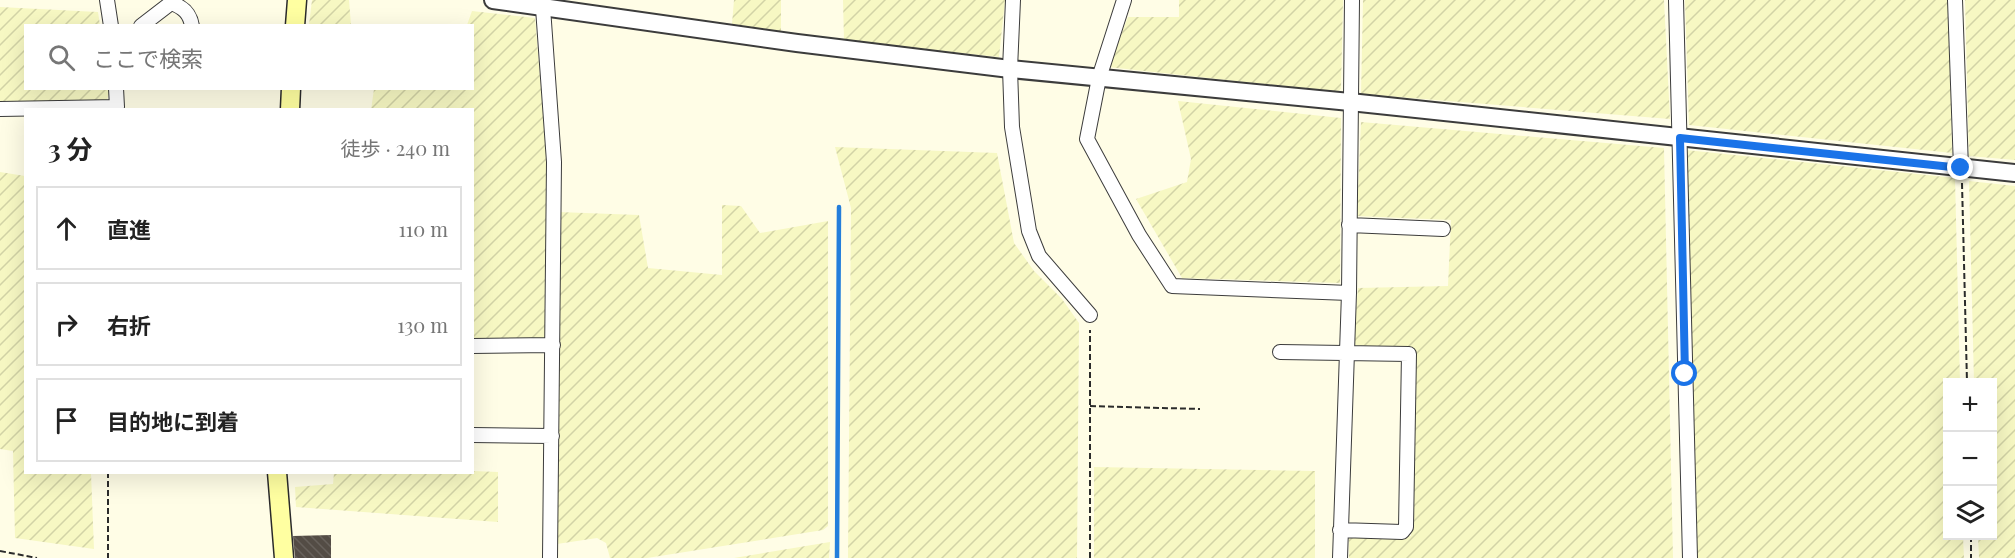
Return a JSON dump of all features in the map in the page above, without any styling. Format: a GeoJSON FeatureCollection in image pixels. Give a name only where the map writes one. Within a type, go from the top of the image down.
{"type":"FeatureCollection","features":[{"type":"Feature","properties":{"kind":"main road"},"geometry":{"type":"LineString","coordinates":[[295,24],[297,0]]}},
{"type":"Feature","properties":{"kind":"main road"},"geometry":{"type":"LineString","coordinates":[[290,108],[291,90]]}},
{"type":"Feature","properties":{"kind":"main road"},"geometry":{"type":"LineString","coordinates":[[277,474],[284,558]]}},
{"type":"Feature","properties":{"kind":"street"},"geometry":{"type":"LineString","coordinates":[[106,0],[111,24]]}},
{"type":"Feature","properties":{"kind":"street"},"geometry":{"type":"LineString","coordinates":[[493,0],[543,8],[565,5],[797,43],[1010,69],[1350,102],[2015,173]]}},
{"type":"Feature","properties":{"kind":"street"},"geometry":{"type":"LineString","coordinates":[[1013,0],[1010,69],[1012,127],[1029,231],[1039,256],[1090,315]]}},
{"type":"Feature","properties":{"kind":"street"},"geometry":{"type":"LineString","coordinates":[[1124,0],[1099,78],[1087,139],[1139,235],[1172,286],[1349,293]]}},
{"type":"Feature","properties":{"kind":"street"},"geometry":{"type":"LineString","coordinates":[[1340,558],[1349,293],[1352,0]]}},
{"type":"Feature","properties":{"kind":"street"},"geometry":{"type":"LineString","coordinates":[[1676,0],[1690,558]]}},
{"type":"Feature","properties":{"kind":"street"},"geometry":{"type":"LineString","coordinates":[[1955,0],[1961,168]]}},
{"type":"Feature","properties":{"kind":"street"},"geometry":{"type":"LineString","coordinates":[[144,24],[171,3],[179,6],[190,16],[192,24]]}},
{"type":"Feature","properties":{"kind":"street"},"geometry":{"type":"LineString","coordinates":[[543,8],[554,162],[550,558]]}},
{"type":"Feature","properties":{"kind":"street"},"geometry":{"type":"LineString","coordinates":[[116,90],[117,108]]}},
{"type":"Feature","properties":{"kind":"street"},"geometry":{"type":"LineString","coordinates":[[0,109],[24,109]]}},
{"type":"Feature","properties":{"kind":"street"},"geometry":{"type":"LineString","coordinates":[[1349,225],[1443,229]]}},
{"type":"Feature","properties":{"kind":"street"},"geometry":{"type":"LineString","coordinates":[[474,346],[553,345]]}},
{"type":"Feature","properties":{"kind":"street"},"geometry":{"type":"LineString","coordinates":[[1280,352],[1409,354],[1406,527],[1402,532],[1340,530]]}},
{"type":"Feature","properties":{"kind":"street"},"geometry":{"type":"LineString","coordinates":[[474,435],[552,436]]}},
{"type":"Feature","properties":{"kind":"path"},"geometry":{"type":"LineString","coordinates":[[1961,168],[1967,378]]}},
{"type":"Feature","properties":{"kind":"path"},"geometry":{"type":"LineString","coordinates":[[1090,315],[1090,558]]}},
{"type":"Feature","properties":{"kind":"path"},"geometry":{"type":"LineString","coordinates":[[1090,406],[1200,409]]}},
{"type":"Feature","properties":{"kind":"path"},"geometry":{"type":"LineString","coordinates":[[108,474],[108,558]]}},
{"type":"Feature","properties":{"kind":"path"},"geometry":{"type":"LineString","coordinates":[[1971,540],[1971,558]]}},
{"type":"Feature","properties":{"kind":"path"},"geometry":{"type":"LineString","coordinates":[[0,551],[37,558]]}},
{"type":"Feature","properties":{"kind":"green space"},"geometry":{"type":"Polygon","coordinates":[[[312,0],[349,0],[351,24],[309,24],[312,0]]]}},
{"type":"Feature","properties":{"kind":"green space"},"geometry":{"type":"Polygon","coordinates":[[[734,0],[781,0],[781,32],[732,24],[734,0]]]}},
{"type":"Feature","properties":{"kind":"green space"},"geometry":{"type":"Polygon","coordinates":[[[843,0],[1005,0],[999,57],[844,41],[843,0]]]}},
{"type":"Feature","properties":{"kind":"green space"},"geometry":{"type":"Polygon","coordinates":[[[1179,0],[1343,0],[1341,89],[1337,92],[1108,67],[1128,17],[1179,17],[1179,0]]]}},
{"type":"Feature","properties":{"kind":"green space"},"geometry":{"type":"Polygon","coordinates":[[[1363,0],[1664,0],[1670,119],[1361,94],[1363,0]]]}},
{"type":"Feature","properties":{"kind":"green space"},"geometry":{"type":"Polygon","coordinates":[[[1685,0],[1949,0],[1952,153],[1689,125],[1685,0]]]}},
{"type":"Feature","properties":{"kind":"green space"},"geometry":{"type":"Polygon","coordinates":[[[1965,0],[2015,0],[2015,160],[1969,156],[1965,0]]]}},
{"type":"Feature","properties":{"kind":"green space"},"geometry":{"type":"Polygon","coordinates":[[[0,7],[98,12],[100,24],[24,24],[24,90],[110,90],[107,100],[0,104],[0,7]]]}},
{"type":"Feature","properties":{"kind":"green space"},"geometry":{"type":"Polygon","coordinates":[[[472,11],[535,18],[549,183],[547,340],[474,340],[474,108],[371,108],[374,90],[474,90],[474,24],[467,24],[472,11]]]}},
{"type":"Feature","properties":{"kind":"green space"},"geometry":{"type":"Polygon","coordinates":[[[1178,101],[1341,118],[1340,283],[1182,278],[1136,199],[1187,182],[1191,159],[1178,101]]]}},
{"type":"Feature","properties":{"kind":"green space"},"geometry":{"type":"Polygon","coordinates":[[[1361,122],[1664,148],[1673,558],[1349,558],[1349,537],[1411,536],[1415,349],[1353,345],[1358,288],[1448,286],[1451,220],[1357,216],[1361,122]]]}},
{"type":"Feature","properties":{"kind":"green space"},"geometry":{"type":"Polygon","coordinates":[[[835,147],[997,153],[1014,243],[1034,271],[1062,299],[1079,323],[1077,558],[848,558],[851,208],[835,147]]]}},
{"type":"Feature","properties":{"kind":"green space"},"geometry":{"type":"Polygon","coordinates":[[[1686,150],[1955,178],[1960,378],[1943,378],[1943,540],[1963,540],[1964,558],[1696,558],[1686,150]]]}},
{"type":"Feature","properties":{"kind":"green space"},"geometry":{"type":"Polygon","coordinates":[[[0,172],[24,176],[24,474],[91,474],[94,549],[15,538],[13,451],[0,449],[0,172]]]}},
{"type":"Feature","properties":{"kind":"green space"},"geometry":{"type":"Polygon","coordinates":[[[1969,181],[2015,186],[2015,558],[1979,558],[1978,540],[1997,540],[1997,378],[1974,378],[1969,181]]]}},
{"type":"Feature","properties":{"kind":"green space"},"geometry":{"type":"Polygon","coordinates":[[[722,205],[741,206],[760,233],[828,221],[828,526],[823,530],[647,558],[610,558],[606,543],[597,538],[557,544],[558,212],[639,215],[648,268],[722,275],[722,205]]]}},
{"type":"Feature","properties":{"kind":"green space"},"geometry":{"type":"Polygon","coordinates":[[[1094,467],[1315,471],[1315,558],[1094,558],[1094,467]]]}},
{"type":"Feature","properties":{"kind":"green space"},"geometry":{"type":"Polygon","coordinates":[[[498,472],[498,522],[296,507],[295,487],[333,484],[334,474],[498,472]]]}},
{"type":"Feature","properties":{"kind":"green space"},"geometry":{"type":"Polygon","coordinates":[[[830,542],[829,558],[734,558],[830,542]]]}},
{"type":"Feature","properties":{"kind":"building"},"geometry":{"type":"Polygon","coordinates":[[[331,535],[331,558],[295,558],[293,536],[331,535]]]}},
{"type":"Feature","properties":{"kind":"waterway"},"geometry":{"type":"LineString","coordinates":[[837,558],[839,207]]}},
{"type":"Feature","properties":{"kind":"route"},"geometry":{"type":"LineString","coordinates":[[1685,374],[1680,138],[1961,168]]}}]}
